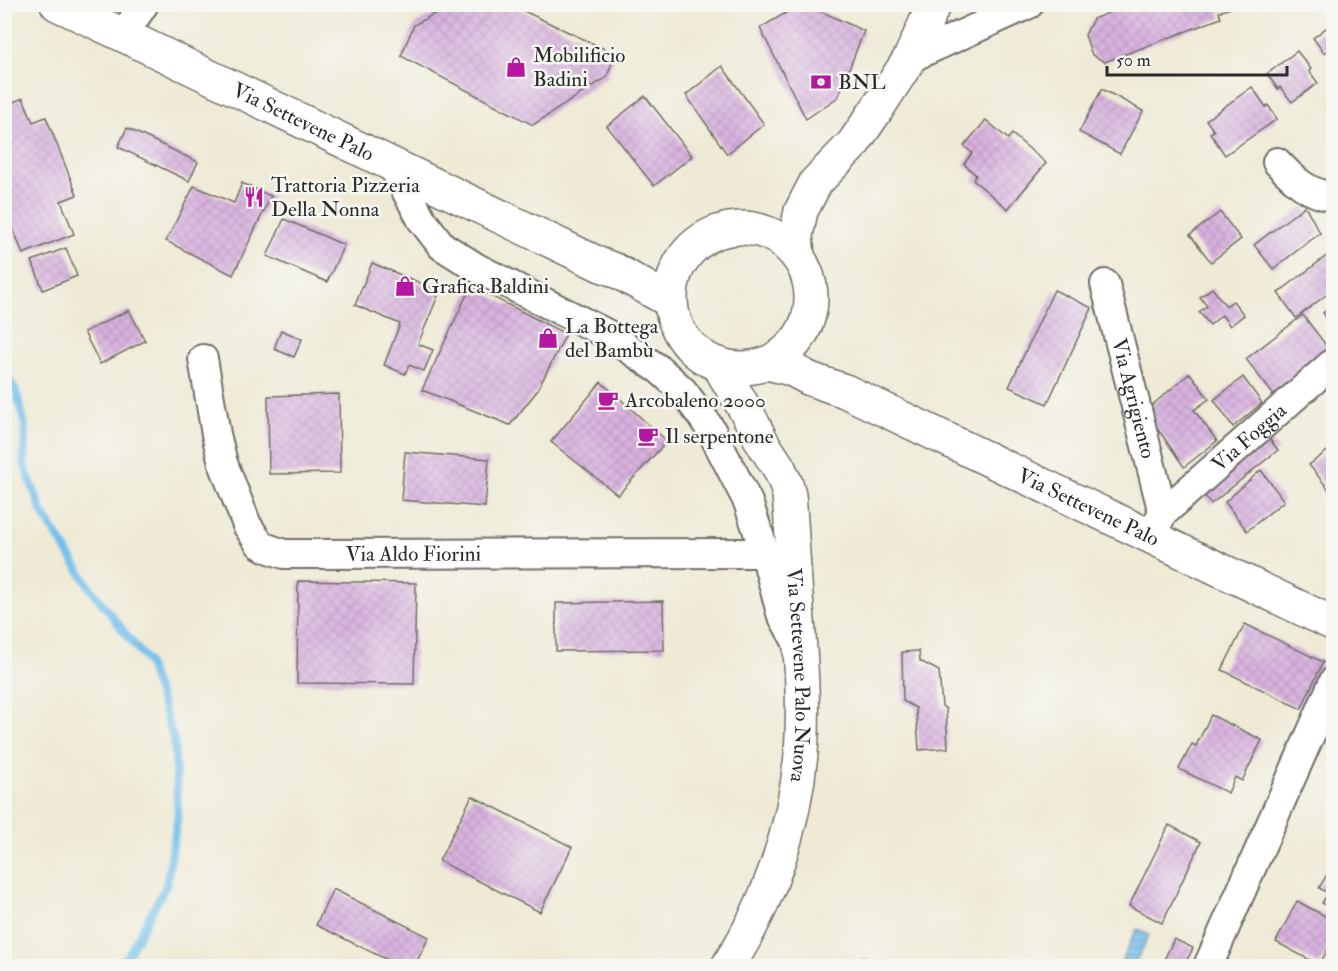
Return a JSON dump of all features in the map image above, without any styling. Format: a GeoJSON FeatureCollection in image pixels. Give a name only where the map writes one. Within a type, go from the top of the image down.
{"type":"FeatureCollection","features":[{"type":"Feature","properties":{"kind":"main road","name":"Via Settevene Palo"},"geometry":{"type":"LineString","coordinates":[[57,4],[615,270],[670,301]]}},
{"type":"Feature","properties":{"kind":"main road"},"geometry":{"type":"LineString","coordinates":[[798,256],[796,235],[801,212],[816,182],[853,144],[910,58],[934,4]]}},
{"type":"Feature","properties":{"kind":"main road"},"geometry":{"type":"LineString","coordinates":[[745,227],[766,217],[796,191],[816,182]]}},
{"type":"Feature","properties":{"kind":"main road"},"geometry":{"type":"LineString","coordinates":[[745,227],[764,231],[783,241],[798,256],[807,273],[811,296],[810,312],[795,343],[783,355],[765,364],[737,368],[717,364],[699,355],[685,340],[674,319],[670,301],[672,282],[680,262],[692,247],[709,235],[729,228],[745,227]]}},
{"type":"Feature","properties":{"kind":"main road"},"geometry":{"type":"LineString","coordinates":[[615,270],[680,262]]}},
{"type":"Feature","properties":{"kind":"main road"},"geometry":{"type":"LineString","coordinates":[[804,328],[823,368],[845,391]]}},
{"type":"Feature","properties":{"kind":"main road","name":"Via Settevene Palo Nuova"},"geometry":{"type":"LineString","coordinates":[[717,364],[779,468],[789,495],[802,686],[802,742],[790,820],[778,862],[761,907],[728,966]]}},
{"type":"Feature","properties":{"kind":"main road"},"geometry":{"type":"LineString","coordinates":[[765,364],[791,369],[810,379],[845,391]]}},
{"type":"Feature","properties":{"kind":"main road"},"geometry":{"type":"LineString","coordinates":[[749,416],[765,364]]}},
{"type":"Feature","properties":{"kind":"main road","name":"Via Settevene Palo"},"geometry":{"type":"LineString","coordinates":[[845,391],[1157,525],[1334,624]]}},
{"type":"Feature","properties":{"kind":"street"},"geometry":{"type":"LineString","coordinates":[[123,35],[144,4]]}},
{"type":"Feature","properties":{"kind":"street"},"geometry":{"type":"LineString","coordinates":[[910,58],[1029,4]]}},
{"type":"Feature","properties":{"kind":"street"},"geometry":{"type":"LineString","coordinates":[[1277,162],[1302,186],[1321,194],[1334,196]]}},
{"type":"Feature","properties":{"kind":"street"},"geometry":{"type":"LineString","coordinates":[[391,163],[418,215],[442,246],[477,268],[607,334],[652,364],[683,391],[711,430],[748,502],[781,613],[801,648]]}},
{"type":"Feature","properties":{"kind":"street","name":"Via Agrigiento"},"geometry":{"type":"LineString","coordinates":[[1105,284],[1157,525]]}},
{"type":"Feature","properties":{"kind":"street","name":"Via Aldo Fiorini"},"geometry":{"type":"LineString","coordinates":[[203,359],[218,442],[227,476],[251,532],[260,544],[275,552],[284,554],[765,554]]}},
{"type":"Feature","properties":{"kind":"street","name":"Via Foggia"},"geometry":{"type":"LineString","coordinates":[[1157,525],[1334,362]]}},
{"type":"Feature","properties":{"kind":"street"},"geometry":{"type":"LineString","coordinates":[[1208,966],[1334,681]]}},
{"type":"Feature","properties":{"kind":"water"},"geometry":{"type":"Polygon","coordinates":[[[1137,929],[1149,935],[1134,965],[1122,959],[1137,929]]]}},
{"type":"Feature","properties":{"kind":"building","name":"Mobilificio Badini"},"geometry":{"type":"Polygon","coordinates":[[[452,4],[509,4],[615,54],[607,77],[533,125],[401,56],[414,25],[452,4]]]}},
{"type":"Feature","properties":{"kind":"building"},"geometry":{"type":"Polygon","coordinates":[[[801,4],[864,31],[838,97],[806,119],[760,28],[801,4]]]}},
{"type":"Feature","properties":{"kind":"building"},"geometry":{"type":"Polygon","coordinates":[[[1131,4],[1239,5],[1219,12],[1221,18],[1105,62],[1092,55],[1085,35],[1093,19],[1131,4]]]}},
{"type":"Feature","properties":{"kind":"building"},"geometry":{"type":"Polygon","coordinates":[[[1334,22],[1334,61],[1327,51],[1324,53],[1313,38],[1334,22]]]}},
{"type":"Feature","properties":{"kind":"building"},"geometry":{"type":"Polygon","coordinates":[[[1297,51],[1311,69],[1309,71],[1318,83],[1292,102],[1267,74],[1297,51]]]}},
{"type":"Feature","properties":{"kind":"building"},"geometry":{"type":"Polygon","coordinates":[[[722,66],[764,124],[727,154],[686,95],[722,66]]]}},
{"type":"Feature","properties":{"kind":"building"},"geometry":{"type":"Polygon","coordinates":[[[1252,87],[1277,119],[1225,155],[1210,133],[1214,131],[1206,120],[1252,87]]]}},
{"type":"Feature","properties":{"kind":"building"},"geometry":{"type":"Polygon","coordinates":[[[1102,89],[1143,111],[1120,154],[1079,132],[1102,89]]]}},
{"type":"Feature","properties":{"kind":"building"},"geometry":{"type":"Polygon","coordinates":[[[645,96],[692,156],[654,186],[607,126],[645,96]]]}},
{"type":"Feature","properties":{"kind":"building"},"geometry":{"type":"Polygon","coordinates":[[[23,98],[33,122],[46,117],[77,195],[61,201],[74,234],[23,254],[4,206],[4,106],[23,98]]]}},
{"type":"Feature","properties":{"kind":"building"},"geometry":{"type":"Polygon","coordinates":[[[986,120],[1008,139],[1012,134],[1046,163],[1008,209],[973,180],[976,175],[964,164],[972,153],[964,146],[986,120]]]}},
{"type":"Feature","properties":{"kind":"building"},"geometry":{"type":"Polygon","coordinates":[[[127,128],[198,162],[189,181],[118,147],[127,128]]]}},
{"type":"Feature","properties":{"kind":"building"},"geometry":{"type":"Polygon","coordinates":[[[242,183],[271,196],[233,275],[166,241],[194,186],[234,203],[242,183]]]}},
{"type":"Feature","properties":{"kind":"building"},"geometry":{"type":"Polygon","coordinates":[[[1305,206],[1320,233],[1273,269],[1254,245],[1305,206]]]}},
{"type":"Feature","properties":{"kind":"building"},"geometry":{"type":"Polygon","coordinates":[[[1220,212],[1241,239],[1211,262],[1190,235],[1220,212]]]}},
{"type":"Feature","properties":{"kind":"building"},"geometry":{"type":"Polygon","coordinates":[[[284,219],[344,245],[327,282],[267,256],[284,219]]]}},
{"type":"Feature","properties":{"kind":"building"},"geometry":{"type":"Polygon","coordinates":[[[66,248],[77,276],[43,290],[32,261],[66,248]]]}},
{"type":"Feature","properties":{"kind":"building"},"geometry":{"type":"Polygon","coordinates":[[[1329,254],[1334,262],[1334,289],[1296,318],[1278,293],[1329,254]]]}},
{"type":"Feature","properties":{"kind":"building"},"geometry":{"type":"Polygon","coordinates":[[[372,263],[440,291],[418,344],[433,350],[424,371],[409,365],[405,374],[384,365],[400,324],[355,305],[372,263]]]}},
{"type":"Feature","properties":{"kind":"building"},"geometry":{"type":"Polygon","coordinates":[[[471,286],[566,334],[537,391],[510,425],[422,390],[471,286]]]}},
{"type":"Feature","properties":{"kind":"building"},"geometry":{"type":"Polygon","coordinates":[[[1212,288],[1226,306],[1233,301],[1244,315],[1230,326],[1222,315],[1210,325],[1199,312],[1207,306],[1200,297],[1212,288]]]}},
{"type":"Feature","properties":{"kind":"building"},"geometry":{"type":"Polygon","coordinates":[[[1054,290],[1092,308],[1047,404],[1009,387],[1054,290]]]}},
{"type":"Feature","properties":{"kind":"building"},"geometry":{"type":"Polygon","coordinates":[[[1334,305],[1334,327],[1323,313],[1334,305]]]}},
{"type":"Feature","properties":{"kind":"building"},"geometry":{"type":"Polygon","coordinates":[[[129,310],[145,341],[100,364],[84,332],[129,310]]]}},
{"type":"Feature","properties":{"kind":"building"},"geometry":{"type":"Polygon","coordinates":[[[1303,315],[1332,353],[1275,397],[1246,359],[1303,315]]]}},
{"type":"Feature","properties":{"kind":"building"},"geometry":{"type":"Polygon","coordinates":[[[281,330],[302,339],[294,357],[274,349],[281,330]]]}},
{"type":"Feature","properties":{"kind":"building"},"geometry":{"type":"Polygon","coordinates":[[[1190,373],[1209,399],[1194,410],[1217,441],[1184,467],[1144,412],[1190,373]]]}},
{"type":"Feature","properties":{"kind":"building"},"geometry":{"type":"Polygon","coordinates":[[[1243,377],[1262,403],[1233,427],[1214,400],[1243,377]]]}},
{"type":"Feature","properties":{"kind":"building"},"geometry":{"type":"Polygon","coordinates":[[[601,382],[667,441],[618,495],[551,442],[601,382]]]}},
{"type":"Feature","properties":{"kind":"building"},"geometry":{"type":"Polygon","coordinates":[[[339,394],[340,473],[269,474],[268,396],[339,394]]]}},
{"type":"Feature","properties":{"kind":"building"},"geometry":{"type":"Polygon","coordinates":[[[1264,432],[1278,450],[1211,504],[1199,488],[1264,432]]]}},
{"type":"Feature","properties":{"kind":"building"},"geometry":{"type":"Polygon","coordinates":[[[1334,446],[1334,496],[1309,465],[1334,446]]]}},
{"type":"Feature","properties":{"kind":"building"},"geometry":{"type":"Polygon","coordinates":[[[405,452],[489,459],[485,507],[401,500],[405,452]]]}},
{"type":"Feature","properties":{"kind":"building"},"geometry":{"type":"Polygon","coordinates":[[[1261,470],[1284,501],[1247,531],[1225,502],[1261,470]]]}},
{"type":"Feature","properties":{"kind":"building"},"geometry":{"type":"Polygon","coordinates":[[[298,581],[416,583],[414,684],[297,683],[298,581]]]}},
{"type":"Feature","properties":{"kind":"building"},"geometry":{"type":"Polygon","coordinates":[[[663,601],[664,650],[556,651],[556,603],[663,601]]]}},
{"type":"Feature","properties":{"kind":"building"},"geometry":{"type":"Polygon","coordinates":[[[1245,624],[1323,662],[1301,709],[1222,670],[1245,624]]]}},
{"type":"Feature","properties":{"kind":"building"},"geometry":{"type":"Polygon","coordinates":[[[919,651],[920,661],[939,671],[942,706],[946,709],[948,748],[919,750],[916,708],[903,701],[902,652],[919,651]]]}},
{"type":"Feature","properties":{"kind":"building"},"geometry":{"type":"Polygon","coordinates":[[[1211,715],[1262,740],[1242,781],[1235,777],[1228,793],[1179,769],[1192,744],[1196,746],[1211,715]]]}},
{"type":"Feature","properties":{"kind":"building"},"geometry":{"type":"Polygon","coordinates":[[[472,796],[572,847],[540,912],[439,861],[472,796]]]}},
{"type":"Feature","properties":{"kind":"building"},"geometry":{"type":"Polygon","coordinates":[[[1169,825],[1201,842],[1162,923],[1129,906],[1169,825]]]}},
{"type":"Feature","properties":{"kind":"building"},"geometry":{"type":"Polygon","coordinates":[[[1334,863],[1334,910],[1322,903],[1328,893],[1319,888],[1334,863]]]}},
{"type":"Feature","properties":{"kind":"building"},"geometry":{"type":"Polygon","coordinates":[[[333,889],[429,937],[415,965],[418,966],[400,966],[316,925],[333,889]]]}},
{"type":"Feature","properties":{"kind":"building"},"geometry":{"type":"Polygon","coordinates":[[[1297,901],[1334,921],[1334,939],[1319,965],[1276,942],[1297,901]]]}},
{"type":"Feature","properties":{"kind":"building"},"geometry":{"type":"Polygon","coordinates":[[[1174,939],[1193,948],[1184,966],[1161,966],[1174,939]]]}},
{"type":"Feature","properties":{"kind":"building"},"geometry":{"type":"Polygon","coordinates":[[[863,958],[886,966],[859,966],[863,958]]]}},
{"type":"Feature","properties":{"kind":"waterway"},"geometry":{"type":"LineString","coordinates":[[4,371],[16,391],[25,425],[24,464],[42,512],[91,589],[147,661],[174,740],[178,815],[166,886],[128,955],[116,966]]}},
{"type":"Feature","properties":{"kind":"place","name":"Mobilificio Badini"},"geometry":{"type":"Point","coordinates":[516,67]}},
{"type":"Feature","properties":{"kind":"place","name":"BNL"},"geometry":{"type":"Point","coordinates":[821,82]}},
{"type":"Feature","properties":{"kind":"place","name":"Trattoria Pizzeria Della Nonna"},"geometry":{"type":"Point","coordinates":[254,197]}},
{"type":"Feature","properties":{"kind":"place","name":"Grafica Baldini"},"geometry":{"type":"Point","coordinates":[405,286]}},
{"type":"Feature","properties":{"kind":"place","name":"La Bottega del Bambù"},"geometry":{"type":"Point","coordinates":[548,338]}},
{"type":"Feature","properties":{"kind":"place","name":"Arcobaleno 2000"},"geometry":{"type":"Point","coordinates":[608,400]}},
{"type":"Feature","properties":{"kind":"place","name":"Il serpentone"},"geometry":{"type":"Point","coordinates":[648,436]}}]}
